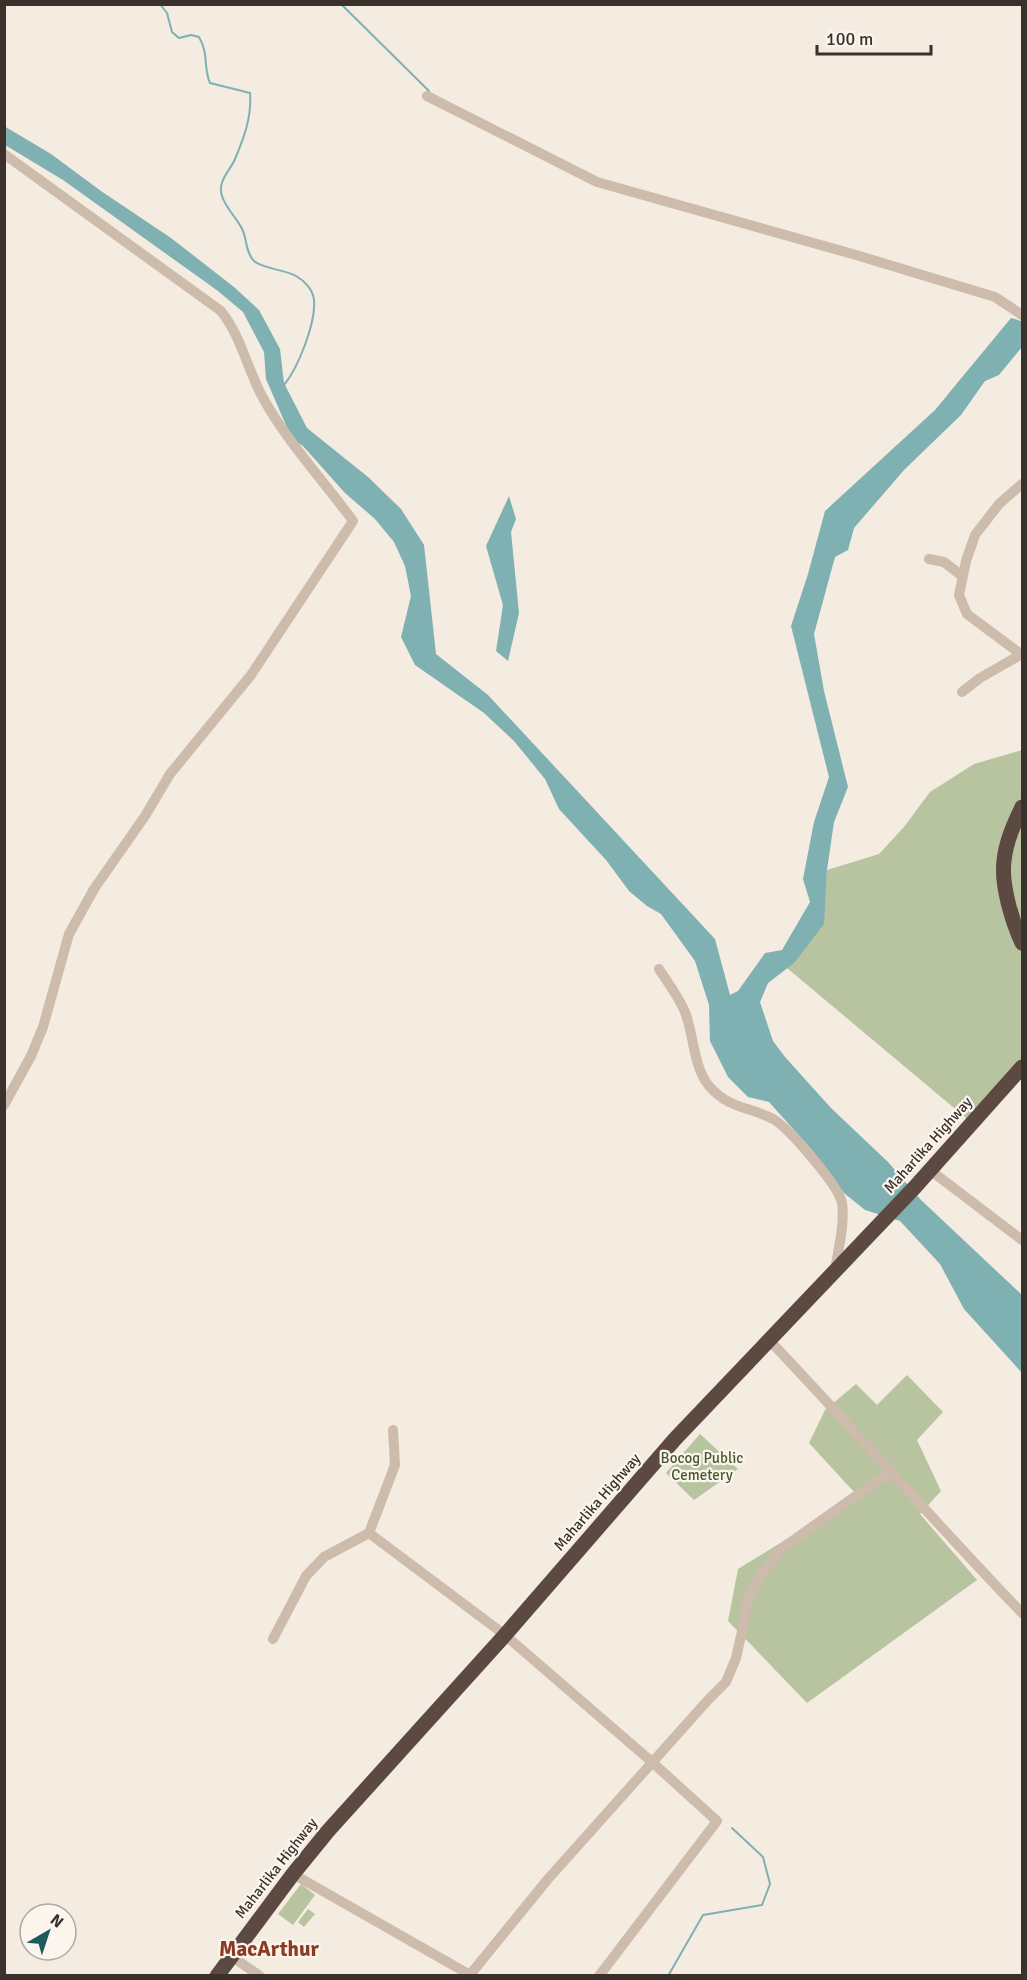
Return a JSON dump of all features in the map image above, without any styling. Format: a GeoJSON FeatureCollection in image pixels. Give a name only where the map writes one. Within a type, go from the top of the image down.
{"type":"FeatureCollection","features":[{"type":"Feature","properties":{"kind":"highway"},"geometry":{"type":"LineString","coordinates":[[1023,807],[1011,830],[1003,862],[1007,896],[1023,943]]}},
{"type":"Feature","properties":{"kind":"highway","name":"Maharlika Highway"},"geometry":{"type":"LineString","coordinates":[[217,1976],[293,1874],[354,1801],[505,1635],[675,1439],[915,1187],[1023,1067]]}},
{"type":"Feature","properties":{"kind":"street"},"geometry":{"type":"LineString","coordinates":[[428,96],[597,182],[995,297],[1023,315]]}},
{"type":"Feature","properties":{"kind":"street"},"geometry":{"type":"LineString","coordinates":[[4,154],[221,311],[234,327],[262,397],[299,454],[352,521],[251,675],[170,774],[145,816],[94,889],[69,934],[43,1027],[31,1056],[4,1105]]}},
{"type":"Feature","properties":{"kind":"street"},"geometry":{"type":"LineString","coordinates":[[962,692],[980,678],[1023,655],[967,614],[958,595],[966,561],[980,528],[999,504],[1023,484]]}},
{"type":"Feature","properties":{"kind":"street"},"geometry":{"type":"LineString","coordinates":[[929,559],[944,561],[962,576]]}},
{"type":"Feature","properties":{"kind":"street"},"geometry":{"type":"LineString","coordinates":[[659,969],[685,1012],[707,1083],[731,1105],[772,1119],[785,1129],[836,1189],[842,1202],[842,1212],[835,1271]]}},
{"type":"Feature","properties":{"kind":"street"},"geometry":{"type":"LineString","coordinates":[[930,1170],[1023,1240]]}},
{"type":"Feature","properties":{"kind":"street"},"geometry":{"type":"LineString","coordinates":[[769,1340],[959,1548],[1023,1613]]}},
{"type":"Feature","properties":{"kind":"street"},"geometry":{"type":"LineString","coordinates":[[273,1639],[306,1576],[324,1557],[369,1533],[395,1466],[393,1430]]}},
{"type":"Feature","properties":{"kind":"street"},"geometry":{"type":"LineString","coordinates":[[293,1874],[470,1975],[548,1879],[726,1682],[738,1646],[747,1600],[760,1576],[781,1549],[891,1471]]}},
{"type":"Feature","properties":{"kind":"street"},"geometry":{"type":"LineString","coordinates":[[369,1533],[505,1635],[717,1821],[598,1976]]}},
{"type":"Feature","properties":{"kind":"street"},"geometry":{"type":"LineString","coordinates":[[231,1956],[260,1976]]}},
{"type":"Feature","properties":{"kind":"green space"},"geometry":{"type":"Polygon","coordinates":[[[1022,750],[1022,1067],[972,1123],[787,968],[823,924],[827,870],[879,854],[904,827],[930,792],[974,764],[1022,750]]]}},
{"type":"Feature","properties":{"kind":"green space"},"geometry":{"type":"Polygon","coordinates":[[[907,1375],[943,1412],[917,1440],[941,1491],[920,1514],[977,1580],[807,1703],[728,1621],[738,1569],[808,1526],[854,1492],[809,1443],[825,1410],[856,1384],[877,1405],[907,1375]]]}},
{"type":"Feature","properties":{"kind":"green space","name":"Bocog Public Cemetery"},"geometry":{"type":"Polygon","coordinates":[[[700,1434],[738,1469],[694,1500],[666,1473],[700,1434]]]}},
{"type":"Feature","properties":{"kind":"green space"},"geometry":{"type":"Polygon","coordinates":[[[301,1884],[315,1895],[293,1925],[278,1914],[301,1884]]]}},
{"type":"Feature","properties":{"kind":"green space"},"geometry":{"type":"Polygon","coordinates":[[[308,1909],[315,1914],[304,1927],[298,1922],[308,1909]]]}},
{"type":"Feature","properties":{"kind":"water"},"geometry":{"type":"Polygon","coordinates":[[[4,126],[51,154],[171,238],[234,287],[259,310],[280,349],[284,383],[307,428],[368,477],[401,509],[424,545],[436,654],[488,695],[715,939],[730,995],[738,991],[765,953],[782,950],[810,902],[803,879],[814,822],[829,777],[791,626],[825,511],[935,410],[1011,318],[1021,321],[1022,319],[1022,347],[999,375],[985,381],[961,415],[904,470],[854,528],[848,550],[835,557],[814,634],[824,691],[848,787],[834,822],[827,870],[824,924],[794,963],[768,983],[760,1002],[773,1041],[785,1057],[831,1108],[888,1162],[921,1200],[1022,1295],[1022,1373],[964,1309],[940,1264],[900,1221],[865,1210],[844,1193],[812,1150],[769,1102],[748,1097],[728,1077],[710,1041],[709,1005],[695,961],[661,914],[629,891],[606,860],[559,809],[545,779],[514,741],[484,713],[415,665],[401,637],[411,596],[405,566],[394,542],[375,519],[345,493],[303,446],[292,439],[266,379],[264,352],[243,312],[218,291],[63,180],[5,145],[4,126]]]}},
{"type":"Feature","properties":{"kind":"water"},"geometry":{"type":"Polygon","coordinates":[[[509,496],[516,519],[511,532],[519,613],[508,661],[496,651],[503,605],[486,546],[509,496]]]}},
{"type":"Feature","properties":{"kind":"waterway"},"geometry":{"type":"LineString","coordinates":[[160,4],[167,13],[172,32],[179,38],[191,35],[199,37],[204,49],[210,83],[250,93],[249,118],[244,135],[223,181],[221,191],[226,205],[243,231],[251,258],[262,266],[296,276],[308,286],[313,296],[314,310],[309,333],[300,357],[284,385]]}},
{"type":"Feature","properties":{"kind":"waterway"},"geometry":{"type":"LineString","coordinates":[[341,4],[429,91]]}},
{"type":"Feature","properties":{"kind":"waterway"},"geometry":{"type":"LineString","coordinates":[[668,1976],[703,1915],[762,1905],[770,1884],[763,1857],[732,1828]]}},
{"type":"Feature","properties":{"kind":"district","name":"MacArthur"},"geometry":{"type":"Point","coordinates":[269,1949]}}]}
